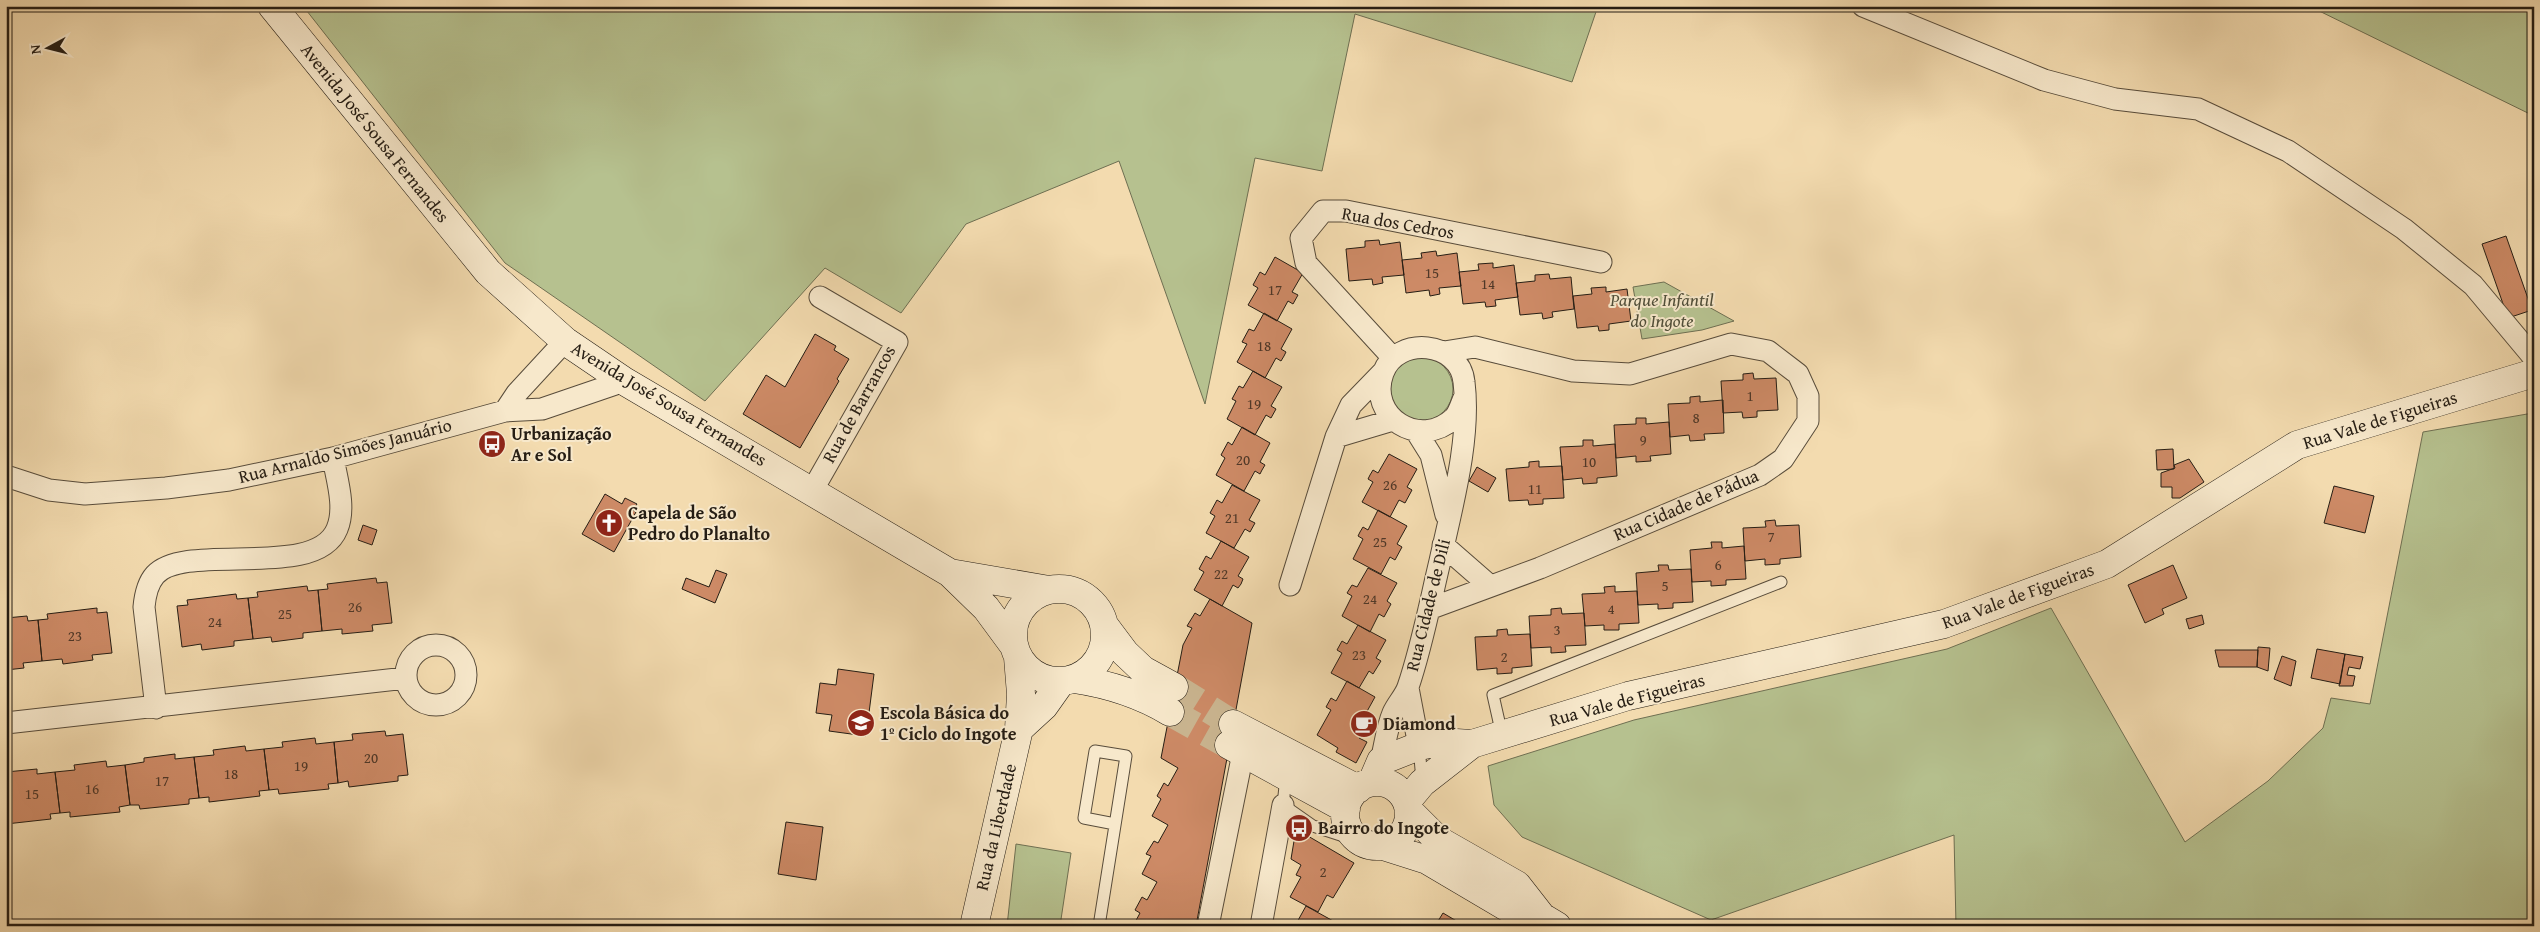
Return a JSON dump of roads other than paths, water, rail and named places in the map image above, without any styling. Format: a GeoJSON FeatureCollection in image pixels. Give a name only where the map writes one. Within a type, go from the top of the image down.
{"type":"FeatureCollection","features":[{"type":"Feature","properties":{"kind":"street","name":"Avenida José Sousa Fernandes"},"geometry":{"type":"LineString","coordinates":[[272,6],[488,272],[565,341],[624,380],[950,573],[986,608],[1016,652]]}},
{"type":"Feature","properties":{"kind":"street"},"geometry":{"type":"LineString","coordinates":[[1863,6],[2044,80],[2115,99],[2198,109],[2288,151],[2404,229],[2473,285],[2534,358]]}},
{"type":"Feature","properties":{"kind":"street","name":"Rua dos Cedros"},"geometry":{"type":"LineString","coordinates":[[1388,365],[1306,263],[1301,238],[1323,211],[1346,211],[1600,262]]}},
{"type":"Feature","properties":{"kind":"street","name":"Rua de Barrancos"},"geometry":{"type":"LineString","coordinates":[[812,491],[897,342],[820,297]]}},
{"type":"Feature","properties":{"kind":"street"},"geometry":{"type":"LineString","coordinates":[[505,411],[517,393],[565,341]]}},
{"type":"Feature","properties":{"kind":"street","name":"Rua Cidade de Pádua"},"geometry":{"type":"LineString","coordinates":[[1429,609],[1540,568],[1760,475],[1783,459],[1808,421],[1808,396],[1798,374],[1768,351],[1730,344],[1630,374],[1574,371],[1475,347],[1444,352]]}},
{"type":"Feature","properties":{"kind":"street"},"geometry":{"type":"LineString","coordinates":[[1290,586],[1336,437],[1351,405],[1388,365],[1409,348],[1428,346],[1444,352],[1457,364],[1461,372],[1464,380],[1464,398],[1455,417],[1437,429],[1416,431],[1404,427],[1393,420],[1384,406],[1380,389],[1388,365]]}},
{"type":"Feature","properties":{"kind":"street","name":"Rua Vale de Figueiras"},"geometry":{"type":"LineString","coordinates":[[1364,785],[1419,746],[1440,742],[1472,744],[1628,696],[1944,624],[2107,564],[2297,445],[2534,373]]}},
{"type":"Feature","properties":{"kind":"street","name":"Rua Arnaldo Simões Januário"},"geometry":{"type":"LineString","coordinates":[[6,476],[49,490],[85,494],[166,488],[229,480],[333,458],[505,411],[542,409],[624,380]]}},
{"type":"Feature","properties":{"kind":"street","name":"Rua Cidade de Dili"},"geometry":{"type":"LineString","coordinates":[[1364,785],[1393,713],[1408,688],[1429,609],[1464,440],[1464,398]]}},
{"type":"Feature","properties":{"kind":"street"},"geometry":{"type":"LineString","coordinates":[[1336,437],[1393,420]]}},
{"type":"Feature","properties":{"kind":"street","name":"Rua Cidade de Dili"},"geometry":{"type":"LineString","coordinates":[[1416,431],[1431,455],[1448,522]]}},
{"type":"Feature","properties":{"kind":"street"},"geometry":{"type":"LineString","coordinates":[[156,708],[144,607],[146,591],[156,574],[188,562],[292,556],[309,553],[327,542],[337,530],[340,513],[340,495],[333,458]]}},
{"type":"Feature","properties":{"kind":"street"},"geometry":{"type":"LineString","coordinates":[[1443,545],[1490,586]]}},
{"type":"Feature","properties":{"kind":"street","name":"Avenida José Sousa Fernandes"},"geometry":{"type":"LineString","coordinates":[[950,573],[1049,590]]}},
{"type":"Feature","properties":{"kind":"street"},"geometry":{"type":"LineString","coordinates":[[1063,589],[1078,592],[1090,600],[1099,612],[1104,625],[1125,653],[1172,699],[1156,703],[1107,684],[1036,675],[1016,652],[1013,631],[1016,617],[1024,605],[1035,595],[1049,590],[1063,589]]}},
{"type":"Feature","properties":{"kind":"street"},"geometry":{"type":"LineString","coordinates":[[1019,729],[1068,680],[1089,670],[1100,658],[1104,647],[1104,625]]}},
{"type":"Feature","properties":{"kind":"street","name":"Rua da Liberdade"},"geometry":{"type":"LineString","coordinates":[[974,926],[1019,729],[1021,694],[1016,652]]}},
{"type":"Feature","properties":{"kind":"street"},"geometry":{"type":"LineString","coordinates":[[6,723],[156,708],[406,678]]}},
{"type":"Feature","properties":{"kind":"street","name":"Rua Cidade de Dili"},"geometry":{"type":"LineString","coordinates":[[1408,688],[1419,746]]}},
{"type":"Feature","properties":{"kind":"street"},"geometry":{"type":"LineString","coordinates":[[1235,741],[1364,785]]}},
{"type":"Feature","properties":{"kind":"street"},"geometry":{"type":"LineString","coordinates":[[1235,741],[1286,777],[1364,785],[1382,782],[1393,786],[1413,798],[1438,840],[1518,885],[1549,921]]}},
{"type":"Feature","properties":{"kind":"street"},"geometry":{"type":"LineString","coordinates":[[1208,926],[1235,741]]}},
{"type":"Feature","properties":{"kind":"street","name":"Rua Vale de Figueiras"},"geometry":{"type":"LineString","coordinates":[[1413,798],[1472,744]]}},
{"type":"Feature","properties":{"kind":"street"},"geometry":{"type":"LineString","coordinates":[[1364,785],[1348,828],[1372,844],[1427,860],[1510,909],[1549,921]]}},
{"type":"Feature","properties":{"kind":"street"},"geometry":{"type":"LineString","coordinates":[[1372,844],[1400,837],[1409,821],[1413,798]]}},
{"type":"Feature","properties":{"kind":"street"},"geometry":{"type":"LineString","coordinates":[[1261,926],[1283,805]]}},
{"type":"Feature","properties":{"kind":"lane"},"geometry":{"type":"LineString","coordinates":[[1502,735],[1493,695],[1781,582]]}},
{"type":"Feature","properties":{"kind":"lane"},"geometry":{"type":"LineString","coordinates":[[1413,798],[1419,746]]}},
{"type":"Feature","properties":{"kind":"lane"},"geometry":{"type":"LineString","coordinates":[[1099,926],[1126,756],[1095,751],[1084,818],[1115,824]]}},
{"type":"Feature","properties":{"kind":"lane"},"geometry":{"type":"LineString","coordinates":[[1286,777],[1283,805],[1313,826],[1372,844]]}},
{"type":"Feature","properties":{"kind":"tunnel"},"geometry":{"type":"LineString","coordinates":[[1174,687],[1233,724]]}},
{"type":"Feature","properties":{"kind":"tunnel"},"geometry":{"type":"LineString","coordinates":[[1170,712],[1229,745]]}},
{"type":"Feature","properties":{"kind":"place","name":"Urbanização Ar e Sol"},"geometry":{"type":"Point","coordinates":[492,444]}},
{"type":"Feature","properties":{"kind":"place","name":"Capela de São Pedro do Planalto"},"geometry":{"type":"Point","coordinates":[609,523]}},
{"type":"Feature","properties":{"kind":"place","name":"Escola Básica do 1º Ciclo do Ingote"},"geometry":{"type":"Point","coordinates":[861,723]}},
{"type":"Feature","properties":{"kind":"place","name":"Diamond"},"geometry":{"type":"Point","coordinates":[1364,724]}},
{"type":"Feature","properties":{"kind":"place","name":"Bairro do Ingote"},"geometry":{"type":"Point","coordinates":[1299,828]}},
{"type":"Feature","properties":{"kind":"park label","name":"Parque Infantil do Ingote"},"geometry":{"type":"Point","coordinates":[1662,310]}}]}
